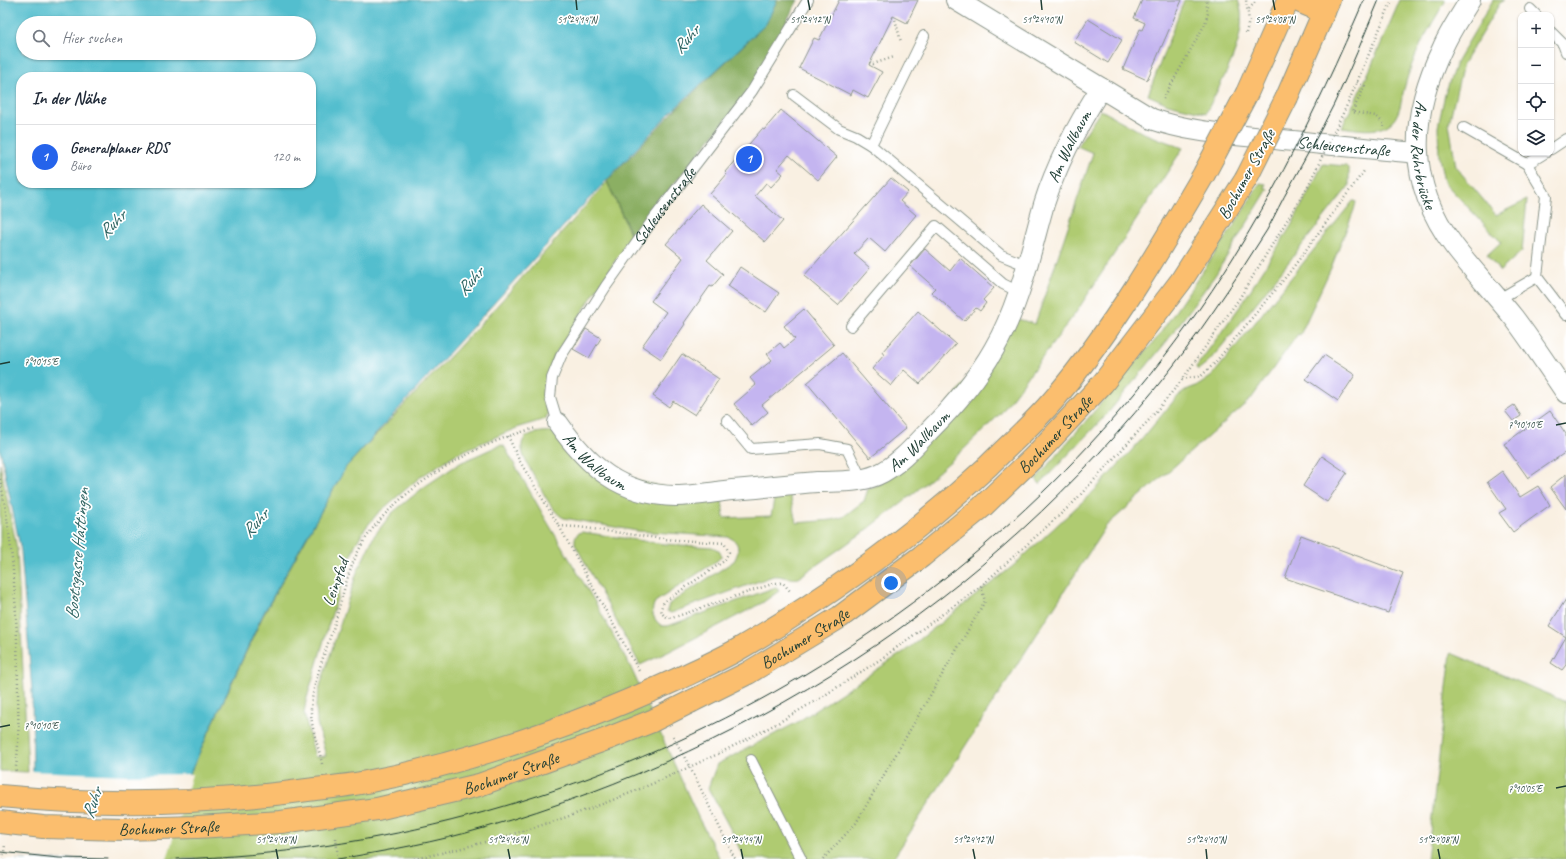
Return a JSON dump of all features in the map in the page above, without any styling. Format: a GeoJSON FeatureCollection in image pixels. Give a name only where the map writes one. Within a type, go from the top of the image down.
{"type":"FeatureCollection","features":[{"type":"Feature","properties":{"kind":"main road","name":"Bochumer Straße"},"geometry":{"type":"LineString","coordinates":[[0,796],[51,801],[110,803],[188,802],[279,794],[370,782],[466,759],[535,736],[601,712],[680,678],[735,651],[840,585],[914,530],[968,484],[1022,434],[1055,397],[1118,315],[1204,174],[1247,93],[1288,0]]}},
{"type":"Feature","properties":{"kind":"main road"},"geometry":{"type":"LineString","coordinates":[[1296,0],[1327,6]]}},
{"type":"Feature","properties":{"kind":"main road","name":"Bochumer Straße"},"geometry":{"type":"LineString","coordinates":[[0,822],[43,827],[123,829],[197,827],[281,822],[377,809],[480,785],[652,721],[748,673],[840,617],[881,588],[982,507],[1035,456],[1103,383],[1181,280],[1246,179],[1287,97],[1327,6]]}},
{"type":"Feature","properties":{"kind":"street"},"geometry":{"type":"LineString","coordinates":[[956,0],[1152,119]]}},
{"type":"Feature","properties":{"kind":"street","name":"An der Ruhrbrücke"},"geometry":{"type":"LineString","coordinates":[[1470,0],[1443,45],[1428,83],[1420,117],[1417,152],[1420,170],[1434,215],[1454,246],[1515,319],[1566,393]]}},
{"type":"Feature","properties":{"kind":"street","name":"Am Wallbaum"},"geometry":{"type":"LineString","coordinates":[[558,423],[573,445],[592,465],[618,482],[648,493],[676,496],[816,482],[862,480],[878,475],[909,451],[948,412],[994,348],[1009,318],[1019,292],[1028,266],[1045,202],[1056,172],[1071,139],[1101,88]]}},
{"type":"Feature","properties":{"kind":"street","name":"Schleusenstraße"},"geometry":{"type":"LineString","coordinates":[[1152,119],[1189,130],[1352,148],[1417,152]]}},
{"type":"Feature","properties":{"kind":"lane","name":"Schleusenstraße"},"geometry":{"type":"LineString","coordinates":[[558,423],[550,397],[552,378],[561,356],[606,286],[655,217],[752,91],[808,0]]}},
{"type":"Feature","properties":{"kind":"lane"},"geometry":{"type":"LineString","coordinates":[[1554,35],[1562,44],[1566,52]]}},
{"type":"Feature","properties":{"kind":"lane"},"geometry":{"type":"LineString","coordinates":[[871,145],[924,36]]}},
{"type":"Feature","properties":{"kind":"lane"},"geometry":{"type":"LineString","coordinates":[[794,95],[839,129],[856,136],[871,145],[1001,255],[1028,266]]}},
{"type":"Feature","properties":{"kind":"lane"},"geometry":{"type":"LineString","coordinates":[[1464,128],[1527,164],[1546,196],[1537,277],[1566,315]]}},
{"type":"Feature","properties":{"kind":"lane"},"geometry":{"type":"LineString","coordinates":[[1554,147],[1566,139]]}},
{"type":"Feature","properties":{"kind":"lane"},"geometry":{"type":"LineString","coordinates":[[1527,164],[1540,156]]}},
{"type":"Feature","properties":{"kind":"lane"},"geometry":{"type":"LineString","coordinates":[[851,326],[936,226],[1003,284],[1019,292]]}},
{"type":"Feature","properties":{"kind":"lane"},"geometry":{"type":"LineString","coordinates":[[1499,299],[1537,277]]}},
{"type":"Feature","properties":{"kind":"lane"},"geometry":{"type":"LineString","coordinates":[[727,420],[751,449],[820,444],[847,449],[862,480]]}},
{"type":"Feature","properties":{"kind":"lane"},"geometry":{"type":"LineString","coordinates":[[751,760],[801,859]]}},
{"type":"Feature","properties":{"kind":"path"},"geometry":{"type":"LineString","coordinates":[[1152,119],[1205,24],[1208,13],[1206,0]]}},
{"type":"Feature","properties":{"kind":"path"},"geometry":{"type":"LineString","coordinates":[[1249,9],[1257,0]]}},
{"type":"Feature","properties":{"kind":"path"},"geometry":{"type":"LineString","coordinates":[[414,859],[512,835],[578,813],[628,795],[718,754],[776,724],[822,697],[880,659],[981,586],[1073,503],[1148,420],[1182,380],[1239,299],[1308,186],[1348,103],[1392,0]]}},
{"type":"Feature","properties":{"kind":"path"},"geometry":{"type":"LineString","coordinates":[[892,18],[895,19],[898,30]]}},
{"type":"Feature","properties":{"kind":"path"},"geometry":{"type":"LineString","coordinates":[[869,63],[884,60]]}},
{"type":"Feature","properties":{"kind":"path"},"geometry":{"type":"LineString","coordinates":[[1352,112],[1365,86],[1357,82]]}},
{"type":"Feature","properties":{"kind":"path"},"geometry":{"type":"LineString","coordinates":[[1182,380],[1201,376],[1214,364],[1289,273],[1366,170]]}},
{"type":"Feature","properties":{"kind":"path","name":"Leinpfad"},"geometry":{"type":"LineString","coordinates":[[323,767],[313,724],[311,703],[336,618],[360,548],[369,533],[389,509],[422,483],[458,459],[508,436],[558,423]]}},
{"type":"Feature","properties":{"kind":"path"},"geometry":{"type":"LineString","coordinates":[[508,436],[518,460],[559,526],[639,672]]}},
{"type":"Feature","properties":{"kind":"path"},"geometry":{"type":"LineString","coordinates":[[0,479],[7,514],[17,631],[18,753],[14,776],[20,776]]}},
{"type":"Feature","properties":{"kind":"path"},"geometry":{"type":"LineString","coordinates":[[559,526],[578,527],[664,539],[724,543],[729,552],[724,561],[664,602],[661,607],[661,612],[663,616],[667,618],[672,618],[774,583],[783,583],[790,591]]}},
{"type":"Feature","properties":{"kind":"path"},"geometry":{"type":"LineString","coordinates":[[822,859],[856,823],[878,787],[985,601],[981,586]]}},
{"type":"Feature","properties":{"kind":"path"},"geometry":{"type":"LineString","coordinates":[[636,675],[643,672]]}},
{"type":"Feature","properties":{"kind":"path"},"geometry":{"type":"LineString","coordinates":[[673,735],[735,859]]}},
{"type":"Feature","properties":{"kind":"path"},"geometry":{"type":"LineString","coordinates":[[319,768],[327,767]]}},
{"type":"Feature","properties":{"kind":"path"},"geometry":{"type":"LineString","coordinates":[[335,836],[338,859]]}},
{"type":"Feature","properties":{"kind":"path"},"geometry":{"type":"LineString","coordinates":[[3,859],[5,844]]}},
{"type":"Feature","properties":{"kind":"green space"},"geometry":{"type":"Polygon","coordinates":[[[777,0],[798,0],[749,91],[632,236],[607,181],[674,111],[766,24],[777,0]]]}},
{"type":"Feature","properties":{"kind":"green space"},"geometry":{"type":"Polygon","coordinates":[[[1184,0],[1238,0],[1241,13],[1241,28],[1238,43],[1226,73],[1206,113],[1168,104],[1148,95],[1184,0]]]}},
{"type":"Feature","properties":{"kind":"green space"},"geometry":{"type":"Polygon","coordinates":[[[1400,0],[1446,0],[1416,53],[1404,89],[1398,114],[1392,122],[1383,127],[1371,130],[1342,127],[1367,76],[1400,0]]]}},
{"type":"Feature","properties":{"kind":"green space"},"geometry":{"type":"Polygon","coordinates":[[[1493,0],[1504,0],[1500,3],[1463,64],[1449,123],[1456,167],[1496,215],[1527,200],[1522,251],[1500,271],[1487,255],[1501,242],[1444,182],[1439,157],[1438,127],[1445,94],[1456,63],[1493,0]]]}},
{"type":"Feature","properties":{"kind":"green space"},"geometry":{"type":"Polygon","coordinates":[[[1101,110],[1141,132],[1183,148],[1077,311],[1001,413],[962,451],[914,493],[868,529],[798,578],[773,576],[671,613],[667,611],[669,604],[734,561],[738,550],[735,541],[728,537],[637,531],[564,518],[551,506],[525,460],[523,453],[523,441],[527,436],[535,433],[553,432],[585,470],[722,499],[724,518],[771,516],[775,494],[790,494],[796,523],[832,520],[843,517],[864,501],[868,489],[882,483],[1018,319],[1035,324],[1093,153],[1077,146],[1101,110]]]}},
{"type":"Feature","properties":{"kind":"green space"},"geometry":{"type":"Polygon","coordinates":[[[1323,164],[1346,166],[1349,169],[1349,186],[1222,346],[1208,362],[1197,369],[1196,367],[1241,305],[1291,226],[1323,164]]]}},
{"type":"Feature","properties":{"kind":"green space"},"geometry":{"type":"Polygon","coordinates":[[[607,182],[631,236],[554,356],[546,385],[548,415],[546,416],[546,419],[519,427],[456,454],[419,478],[377,514],[364,530],[355,545],[329,623],[306,701],[304,713],[315,757],[326,756],[317,723],[316,704],[321,683],[357,572],[374,536],[392,513],[424,487],[460,463],[500,445],[504,446],[595,602],[630,666],[699,819],[720,859],[165,859],[191,771],[263,616],[346,467],[487,317],[607,182]]]}},
{"type":"Feature","properties":{"kind":"green space"},"geometry":{"type":"Polygon","coordinates":[[[1260,183],[1266,184],[1264,187],[1268,189],[1216,274],[1167,341],[1107,414],[1040,484],[1036,479],[1157,338],[1233,227],[1260,183]]]}},
{"type":"Feature","properties":{"kind":"green space"},"geometry":{"type":"Polygon","coordinates":[[[1353,201],[1356,202],[1354,210],[1331,268],[1300,335],[1298,334],[1251,399],[1106,526],[893,859],[744,859],[733,834],[708,788],[717,764],[796,723],[905,651],[1013,566],[1095,490],[1142,439],[1176,398],[1188,389],[1199,385],[1212,376],[1353,201]]]}},
{"type":"Feature","properties":{"kind":"green space"},"geometry":{"type":"Polygon","coordinates":[[[0,464],[17,549],[28,772],[0,771],[0,464]]]}},
{"type":"Feature","properties":{"kind":"green space"},"geometry":{"type":"Polygon","coordinates":[[[582,532],[664,544],[712,547],[717,549],[721,555],[718,560],[655,602],[653,605],[653,615],[656,621],[662,626],[668,626],[776,587],[779,591],[762,603],[640,665],[575,544],[575,538],[578,533],[582,532]]]}},
{"type":"Feature","properties":{"kind":"green space"},"geometry":{"type":"Polygon","coordinates":[[[1451,653],[1566,702],[1566,859],[1427,859],[1451,653]]]}},
{"type":"Feature","properties":{"kind":"water"},"geometry":{"type":"Polygon","coordinates":[[[0,0],[777,0],[766,24],[671,112],[571,218],[346,467],[262,616],[191,771],[165,859],[16,859],[33,768],[32,691],[21,551],[0,449],[0,0]]]}},
{"type":"Feature","properties":{"kind":"pier"},"geometry":{"type":"Polygon","coordinates":[[[30,771],[126,775],[192,774],[167,859],[14,859],[30,771]]]}},
{"type":"Feature","properties":{"kind":"building"},"geometry":{"type":"Polygon","coordinates":[[[839,0],[918,0],[907,23],[893,16],[869,65],[882,72],[868,98],[853,90],[851,95],[799,68],[814,38],[819,40],[839,0]]]}},
{"type":"Feature","properties":{"kind":"building"},"geometry":{"type":"Polygon","coordinates":[[[1142,0],[1182,0],[1147,80],[1123,69],[1140,29],[1142,30],[1145,23],[1134,18],[1142,0]]]}},
{"type":"Feature","properties":{"kind":"building"},"geometry":{"type":"Polygon","coordinates":[[[1088,19],[1122,40],[1108,63],[1074,42],[1088,19]]]}},
{"type":"Feature","properties":{"kind":"building"},"geometry":{"type":"Polygon","coordinates":[[[781,110],[837,157],[818,180],[789,155],[777,169],[783,174],[771,187],[766,183],[755,196],[783,221],[765,242],[710,194],[727,174],[725,172],[762,129],[764,130],[781,110]]]}},
{"type":"Feature","properties":{"kind":"building"},"geometry":{"type":"Polygon","coordinates":[[[891,178],[908,192],[900,201],[916,215],[885,252],[869,238],[854,254],[870,268],[838,305],[804,276],[891,178]]]}},
{"type":"Feature","properties":{"kind":"building"},"geometry":{"type":"Polygon","coordinates":[[[701,204],[732,231],[707,260],[723,274],[712,287],[710,286],[661,359],[642,346],[666,312],[651,301],[683,258],[666,244],[701,204]]]}},
{"type":"Feature","properties":{"kind":"building"},"geometry":{"type":"Polygon","coordinates":[[[925,249],[950,271],[960,258],[994,288],[983,300],[986,303],[980,311],[976,308],[964,321],[931,292],[935,288],[910,266],[925,249]]]}},
{"type":"Feature","properties":{"kind":"building"},"geometry":{"type":"Polygon","coordinates":[[[740,267],[779,293],[766,312],[728,286],[740,267]]]}},
{"type":"Feature","properties":{"kind":"building"},"geometry":{"type":"Polygon","coordinates":[[[804,309],[834,345],[762,405],[768,412],[752,426],[734,404],[756,385],[750,378],[772,360],[767,354],[780,343],[784,348],[795,339],[784,326],[804,309]]]}},
{"type":"Feature","properties":{"kind":"building"},"geometry":{"type":"Polygon","coordinates":[[[918,311],[956,344],[920,384],[904,370],[891,386],[872,369],[884,355],[882,352],[918,311]]]}},
{"type":"Feature","properties":{"kind":"building"},"geometry":{"type":"Polygon","coordinates":[[[586,329],[601,338],[589,358],[573,349],[586,329]]]}},
{"type":"Feature","properties":{"kind":"building"},"geometry":{"type":"Polygon","coordinates":[[[842,353],[906,428],[870,458],[807,383],[842,353]]]}},
{"type":"Feature","properties":{"kind":"building"},"geometry":{"type":"Polygon","coordinates":[[[682,354],[719,379],[695,415],[673,401],[669,407],[653,396],[682,354]]]}},
{"type":"Feature","properties":{"kind":"building"},"geometry":{"type":"Polygon","coordinates":[[[1324,355],[1355,375],[1338,401],[1306,379],[1324,355]]]}},
{"type":"Feature","properties":{"kind":"building"},"geometry":{"type":"Polygon","coordinates":[[[1514,405],[1521,416],[1513,421],[1505,411],[1514,405]]]}},
{"type":"Feature","properties":{"kind":"building"},"geometry":{"type":"Polygon","coordinates":[[[1550,411],[1566,434],[1566,452],[1528,478],[1504,444],[1550,411]]]}},
{"type":"Feature","properties":{"kind":"building"},"geometry":{"type":"Polygon","coordinates":[[[1322,456],[1347,473],[1327,502],[1303,486],[1322,456]]]}},
{"type":"Feature","properties":{"kind":"building"},"geometry":{"type":"Polygon","coordinates":[[[1502,471],[1520,497],[1538,486],[1550,505],[1513,532],[1499,513],[1506,509],[1487,482],[1502,471]]]}},
{"type":"Feature","properties":{"kind":"building"},"geometry":{"type":"Polygon","coordinates":[[[1566,474],[1566,509],[1550,487],[1566,474]]]}},
{"type":"Feature","properties":{"kind":"building"},"geometry":{"type":"Polygon","coordinates":[[[1301,535],[1403,573],[1388,613],[1285,578],[1301,535]]]}},
{"type":"Feature","properties":{"kind":"building"},"geometry":{"type":"Polygon","coordinates":[[[1566,599],[1566,637],[1549,626],[1566,599]]]}},
{"type":"Feature","properties":{"kind":"building"},"geometry":{"type":"Polygon","coordinates":[[[1566,637],[1566,665],[1562,670],[1551,663],[1566,637]]]}},
{"type":"Feature","properties":{"kind":"tram line"},"geometry":{"type":"LineString","coordinates":[[177,859],[325,846],[469,816],[609,770],[742,710],[868,634],[985,545],[1091,443],[1185,329],[1212,291],[1237,251],[1284,169],[1326,85],[1364,0]]}},
{"type":"Feature","properties":{"kind":"tram line"},"geometry":{"type":"LineString","coordinates":[[338,859],[429,842],[484,828],[588,793],[688,751],[784,702],[875,646],[961,582],[1042,511],[1117,433],[1201,329],[1267,230],[1334,104],[1379,0]]}},
{"type":"Feature","properties":{"kind":"tram line"},"geometry":{"type":"LineString","coordinates":[[0,852],[59,858],[108,859]]}},
{"type":"Feature","properties":{"kind":"place","name":"Generalplaner RDS"},"geometry":{"type":"Point","coordinates":[749,159]}},
{"type":"Feature","properties":{"kind":"water label","name":"Ruhr"},"geometry":{"type":"Point","coordinates":[686,39]}},
{"type":"Feature","properties":{"kind":"water label","name":"Ruhr"},"geometry":{"type":"Point","coordinates":[112,224]}},
{"type":"Feature","properties":{"kind":"water label","name":"Ruhr"},"geometry":{"type":"Point","coordinates":[470,281]}},
{"type":"Feature","properties":{"kind":"water label","name":"Ruhr"},"geometry":{"type":"Point","coordinates":[255,523]}},
{"type":"Feature","properties":{"kind":"water label","name":"Bootsgasse Hattingen"},"geometry":{"type":"Point","coordinates":[77,554]}},
{"type":"Feature","properties":{"kind":"water label","name":"Ruhr"},"geometry":{"type":"Point","coordinates":[92,803]}}]}
